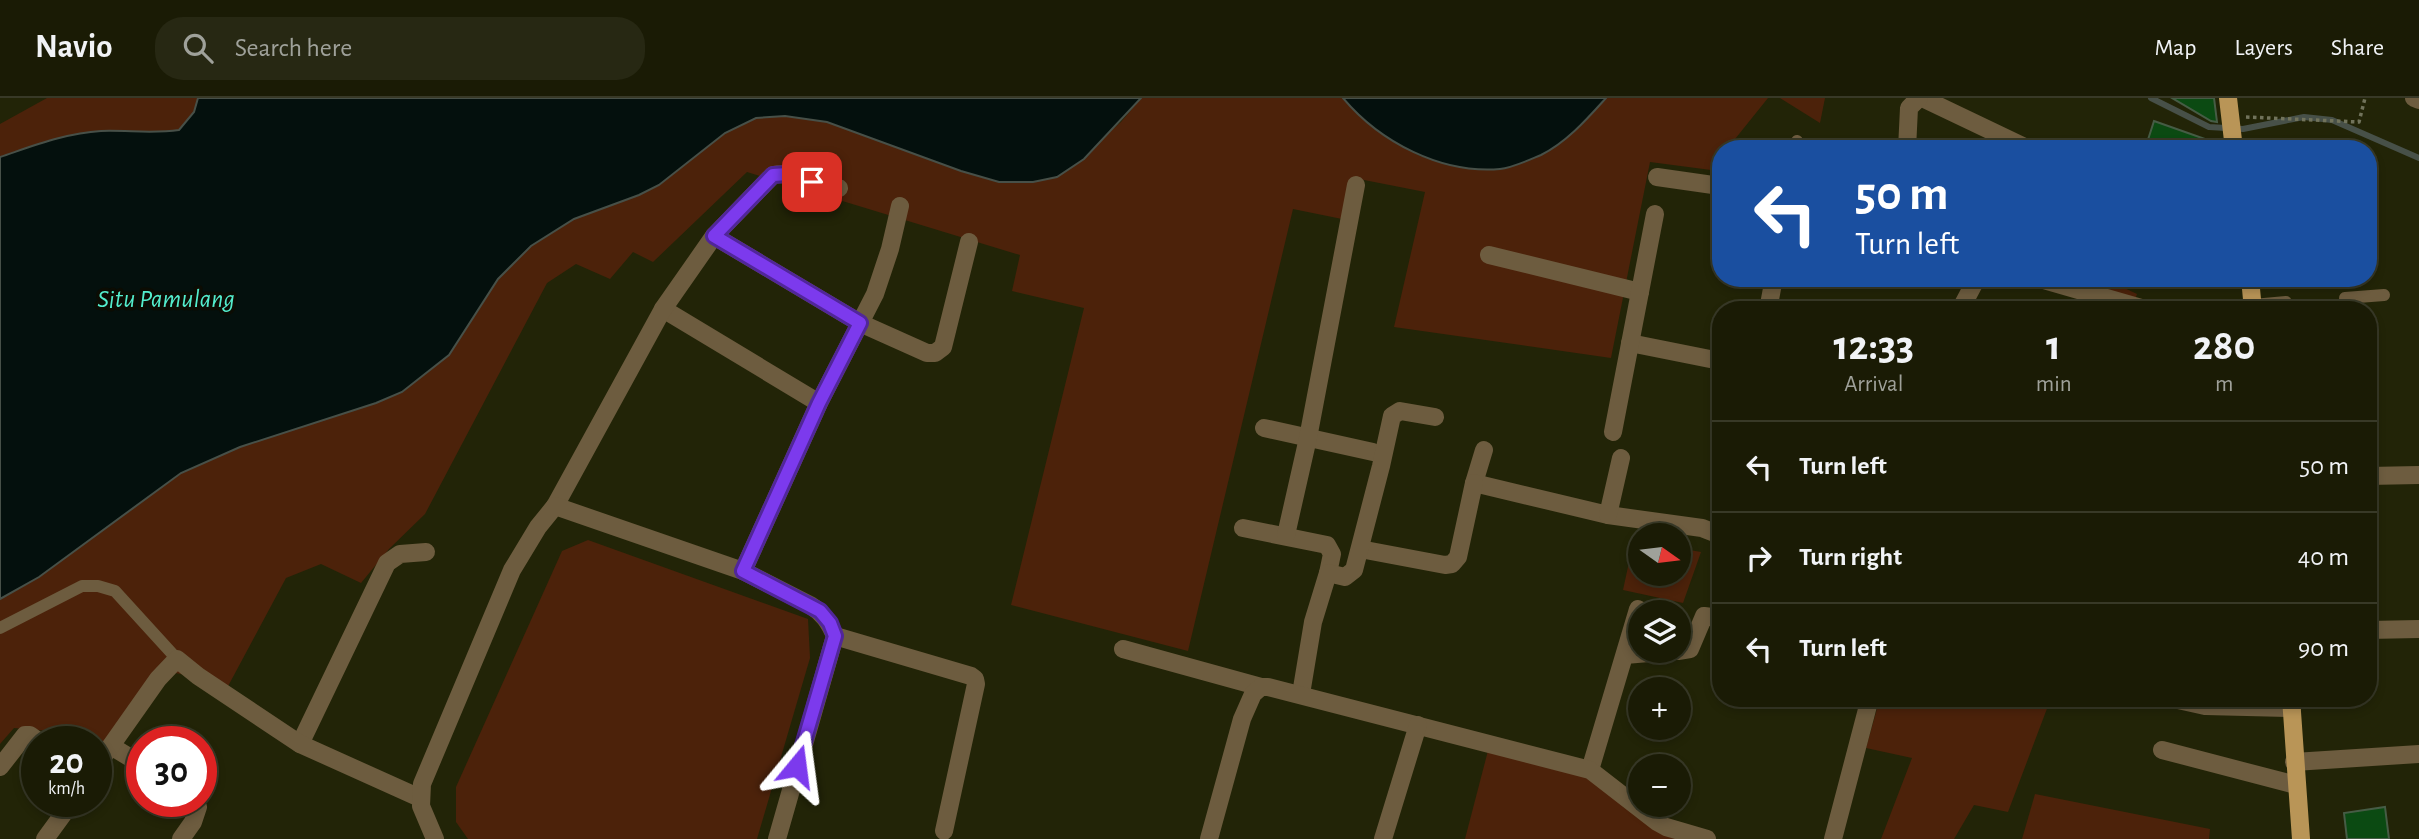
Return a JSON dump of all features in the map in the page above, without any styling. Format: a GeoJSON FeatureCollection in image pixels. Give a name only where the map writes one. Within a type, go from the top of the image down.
{"type":"FeatureCollection","features":[{"type":"Feature","properties":{"kind":"main road"},"geometry":{"type":"LineString","coordinates":[[2231,109],[2233,140]]}},
{"type":"Feature","properties":{"kind":"main road"},"geometry":{"type":"LineString","coordinates":[[2292,707],[2301,839]]}},
{"type":"Feature","properties":{"kind":"street"},"geometry":{"type":"LineString","coordinates":[[1907,140],[1909,108],[1913,101],[1920,98],[2010,140]]}},
{"type":"Feature","properties":{"kind":"street"},"geometry":{"type":"LineString","coordinates":[[2413,98],[2419,100]]}},
{"type":"Feature","properties":{"kind":"street"},"geometry":{"type":"LineString","coordinates":[[431,837],[420,798],[422,783],[512,570],[538,527],[555,506],[663,309],[714,236],[773,175],[788,174],[839,188]]}},
{"type":"Feature","properties":{"kind":"street"},"geometry":{"type":"LineString","coordinates":[[1657,177],[1712,185]]}},
{"type":"Feature","properties":{"kind":"street"},"geometry":{"type":"LineString","coordinates":[[1286,536],[1308,438],[1356,185]]}},
{"type":"Feature","properties":{"kind":"street"},"geometry":{"type":"LineString","coordinates":[[743,571],[819,403],[860,323],[882,271],[901,206]]}},
{"type":"Feature","properties":{"kind":"street"},"geometry":{"type":"LineString","coordinates":[[1613,432],[1655,214]]}},
{"type":"Feature","properties":{"kind":"street"},"geometry":{"type":"LineString","coordinates":[[714,236],[860,323],[935,353],[943,347],[969,242]]}},
{"type":"Feature","properties":{"kind":"street"},"geometry":{"type":"LineString","coordinates":[[1489,255],[1640,292]]}},
{"type":"Feature","properties":{"kind":"street"},"geometry":{"type":"LineString","coordinates":[[2068,287],[2117,301]]}},
{"type":"Feature","properties":{"kind":"street"},"geometry":{"type":"LineString","coordinates":[[663,309],[819,403]]}},
{"type":"Feature","properties":{"kind":"street"},"geometry":{"type":"LineString","coordinates":[[1630,343],[1712,359]]}},
{"type":"Feature","properties":{"kind":"street"},"geometry":{"type":"LineString","coordinates":[[1328,572],[1345,577],[1354,570],[1392,416],[1400,411],[1435,417]]}},
{"type":"Feature","properties":{"kind":"street"},"geometry":{"type":"LineString","coordinates":[[1264,428],[1373,452]]}},
{"type":"Feature","properties":{"kind":"street"},"geometry":{"type":"LineString","coordinates":[[1360,549],[1445,565],[1452,564],[1458,557],[1484,450]]}},
{"type":"Feature","properties":{"kind":"street"},"geometry":{"type":"LineString","coordinates":[[1608,515],[1621,458]]}},
{"type":"Feature","properties":{"kind":"street"},"geometry":{"type":"LineString","coordinates":[[2377,476],[2419,475]]}},
{"type":"Feature","properties":{"kind":"street"},"geometry":{"type":"LineString","coordinates":[[1474,483],[1608,515],[1702,528],[1712,532]]}},
{"type":"Feature","properties":{"kind":"street"},"geometry":{"type":"LineString","coordinates":[[555,506],[743,571],[820,611],[830,623],[835,636],[776,839]]}},
{"type":"Feature","properties":{"kind":"street"},"geometry":{"type":"LineString","coordinates":[[1243,528],[1327,545],[1332,554],[1313,622],[1301,694]]}},
{"type":"Feature","properties":{"kind":"street"},"geometry":{"type":"LineString","coordinates":[[300,744],[387,563],[400,554],[426,552]]}},
{"type":"Feature","properties":{"kind":"street"},"geometry":{"type":"LineString","coordinates":[[1691,647],[1704,616],[1712,617]]}},
{"type":"Feature","properties":{"kind":"street"},"geometry":{"type":"LineString","coordinates":[[2377,630],[2419,629]]}},
{"type":"Feature","properties":{"kind":"street"},"geometry":{"type":"LineString","coordinates":[[835,636],[975,679],[944,831]]}},
{"type":"Feature","properties":{"kind":"street"},"geometry":{"type":"LineString","coordinates":[[1590,770],[1628,644]]}},
{"type":"Feature","properties":{"kind":"street"},"geometry":{"type":"LineString","coordinates":[[1123,649],[1261,687],[1301,694],[1590,770],[1657,822],[1707,839]]}},
{"type":"Feature","properties":{"kind":"street"},"geometry":{"type":"LineString","coordinates":[[112,745],[158,679],[177,659],[300,744],[420,798]]}},
{"type":"Feature","properties":{"kind":"street"},"geometry":{"type":"LineString","coordinates":[[1209,839],[1242,719],[1253,694],[1261,687]]}},
{"type":"Feature","properties":{"kind":"street"},"geometry":{"type":"LineString","coordinates":[[1833,839],[1868,707]]}},
{"type":"Feature","properties":{"kind":"street"},"geometry":{"type":"LineString","coordinates":[[1383,839],[1418,725]]}},
{"type":"Feature","properties":{"kind":"street"},"geometry":{"type":"LineString","coordinates":[[0,767],[21,740]]}},
{"type":"Feature","properties":{"kind":"street"},"geometry":{"type":"LineString","coordinates":[[2162,750],[2296,785]]}},
{"type":"Feature","properties":{"kind":"street"},"geometry":{"type":"LineString","coordinates":[[2294,762],[2419,754]]}},
{"type":"Feature","properties":{"kind":"street"},"geometry":{"type":"LineString","coordinates":[[45,839],[61,817]]}},
{"type":"Feature","properties":{"kind":"street"},"geometry":{"type":"LineString","coordinates":[[181,839],[195,817]]}},
{"type":"Feature","properties":{"kind":"lane"},"geometry":{"type":"LineString","coordinates":[[2345,298],[2384,295]]}},
{"type":"Feature","properties":{"kind":"lane"},"geometry":{"type":"LineString","coordinates":[[0,628],[82,586],[98,586],[115,591],[177,659]]}},
{"type":"Feature","properties":{"kind":"path"},"geometry":{"type":"LineString","coordinates":[[2231,109],[2359,122],[2365,98]]}},
{"type":"Feature","properties":{"kind":"shaded area"},"geometry":{"type":"Polygon","coordinates":[[[47,98],[198,98],[194,112],[179,130],[89,132],[0,157],[0,124],[47,98]]]}},
{"type":"Feature","properties":{"kind":"shaded area"},"geometry":{"type":"Polygon","coordinates":[[[1141,98],[1343,98],[1373,128],[1420,156],[1468,169],[1503,169],[1580,127],[1606,98],[1768,98],[1734,140],[1712,140],[1711,170],[1650,162],[1611,358],[1394,327],[1425,192],[1354,178],[1342,219],[1293,209],[1188,651],[1011,605],[1084,308],[1012,291],[1020,255],[747,172],[653,262],[633,252],[610,279],[576,264],[547,283],[425,514],[389,549],[361,583],[321,564],[286,578],[226,690],[197,677],[164,671],[112,733],[112,726],[21,726],[21,729],[14,728],[0,744],[0,599],[39,577],[181,473],[240,447],[402,392],[449,355],[498,279],[531,246],[574,219],[659,185],[725,133],[756,118],[785,116],[827,122],[961,171],[999,182],[1033,182],[1057,177],[1121,122],[1141,98]]]}},
{"type":"Feature","properties":{"kind":"shaded area"},"geometry":{"type":"Polygon","coordinates":[[[1780,98],[1825,98],[1820,123],[1780,98]]]}},
{"type":"Feature","properties":{"kind":"shaded area"},"geometry":{"type":"Polygon","coordinates":[[[2086,287],[2122,287],[2137,294],[2134,301],[2082,301],[2086,287]]]}},
{"type":"Feature","properties":{"kind":"shaded area"},"geometry":{"type":"Polygon","coordinates":[[[588,540],[808,619],[810,658],[757,839],[468,839],[456,822],[456,787],[562,551],[588,540]]]}},
{"type":"Feature","properties":{"kind":"shaded area"},"geometry":{"type":"Polygon","coordinates":[[[1691,550],[1701,552],[1691,580],[1691,550]]]}},
{"type":"Feature","properties":{"kind":"shaded area"},"geometry":{"type":"Polygon","coordinates":[[[1628,567],[1628,586],[1689,586],[1684,600],[1669,600],[1623,590],[1628,567]]]}},
{"type":"Feature","properties":{"kind":"shaded area"},"geometry":{"type":"Polygon","coordinates":[[[1877,707],[2048,707],[2008,812],[1974,805],[1954,839],[1881,839],[1912,758],[1866,748],[1877,707]]]}},
{"type":"Feature","properties":{"kind":"shaded area"},"geometry":{"type":"Polygon","coordinates":[[[1490,743],[1588,773],[1628,799],[1628,817],[1655,817],[1688,839],[1465,839],[1490,743]]]}},
{"type":"Feature","properties":{"kind":"shaded area"},"geometry":{"type":"Polygon","coordinates":[[[2035,794],[2210,829],[2209,839],[2022,839],[2035,794]]]}},
{"type":"Feature","properties":{"kind":"water","name":"Situ Pamulang"},"geometry":{"type":"Polygon","coordinates":[[[198,98],[1141,98],[1084,159],[1057,177],[1033,182],[999,182],[961,171],[827,122],[785,116],[756,118],[725,133],[659,185],[574,219],[531,246],[498,279],[449,355],[402,392],[240,447],[181,473],[39,577],[0,599],[0,157],[88,132],[179,130],[194,112],[198,98]]]}},
{"type":"Feature","properties":{"kind":"water"},"geometry":{"type":"Polygon","coordinates":[[[1343,98],[1606,98],[1568,137],[1541,155],[1505,168],[1478,169],[1456,166],[1413,152],[1375,128],[1343,98]]]}},
{"type":"Feature","properties":{"kind":"building"},"geometry":{"type":"Polygon","coordinates":[[[2172,98],[2214,98],[2217,122],[2211,121],[2172,98]]]}},
{"type":"Feature","properties":{"kind":"building"},"geometry":{"type":"Polygon","coordinates":[[[2154,121],[2208,140],[2148,140],[2154,121]]]}},
{"type":"Feature","properties":{"kind":"building"},"geometry":{"type":"Polygon","coordinates":[[[2385,807],[2389,839],[2347,839],[2344,813],[2385,807]]]}},
{"type":"Feature","properties":{"kind":"waterway"},"geometry":{"type":"LineString","coordinates":[[2151,98],[2209,127],[2243,129],[2304,117],[2332,120],[2419,158]]}},
{"type":"Feature","properties":{"kind":"route"},"geometry":{"type":"LineString","coordinates":[[797,766],[835,636],[830,623],[820,611],[743,571],[819,403],[860,323],[714,236],[773,175],[794,175],[812,182]]}}]}
